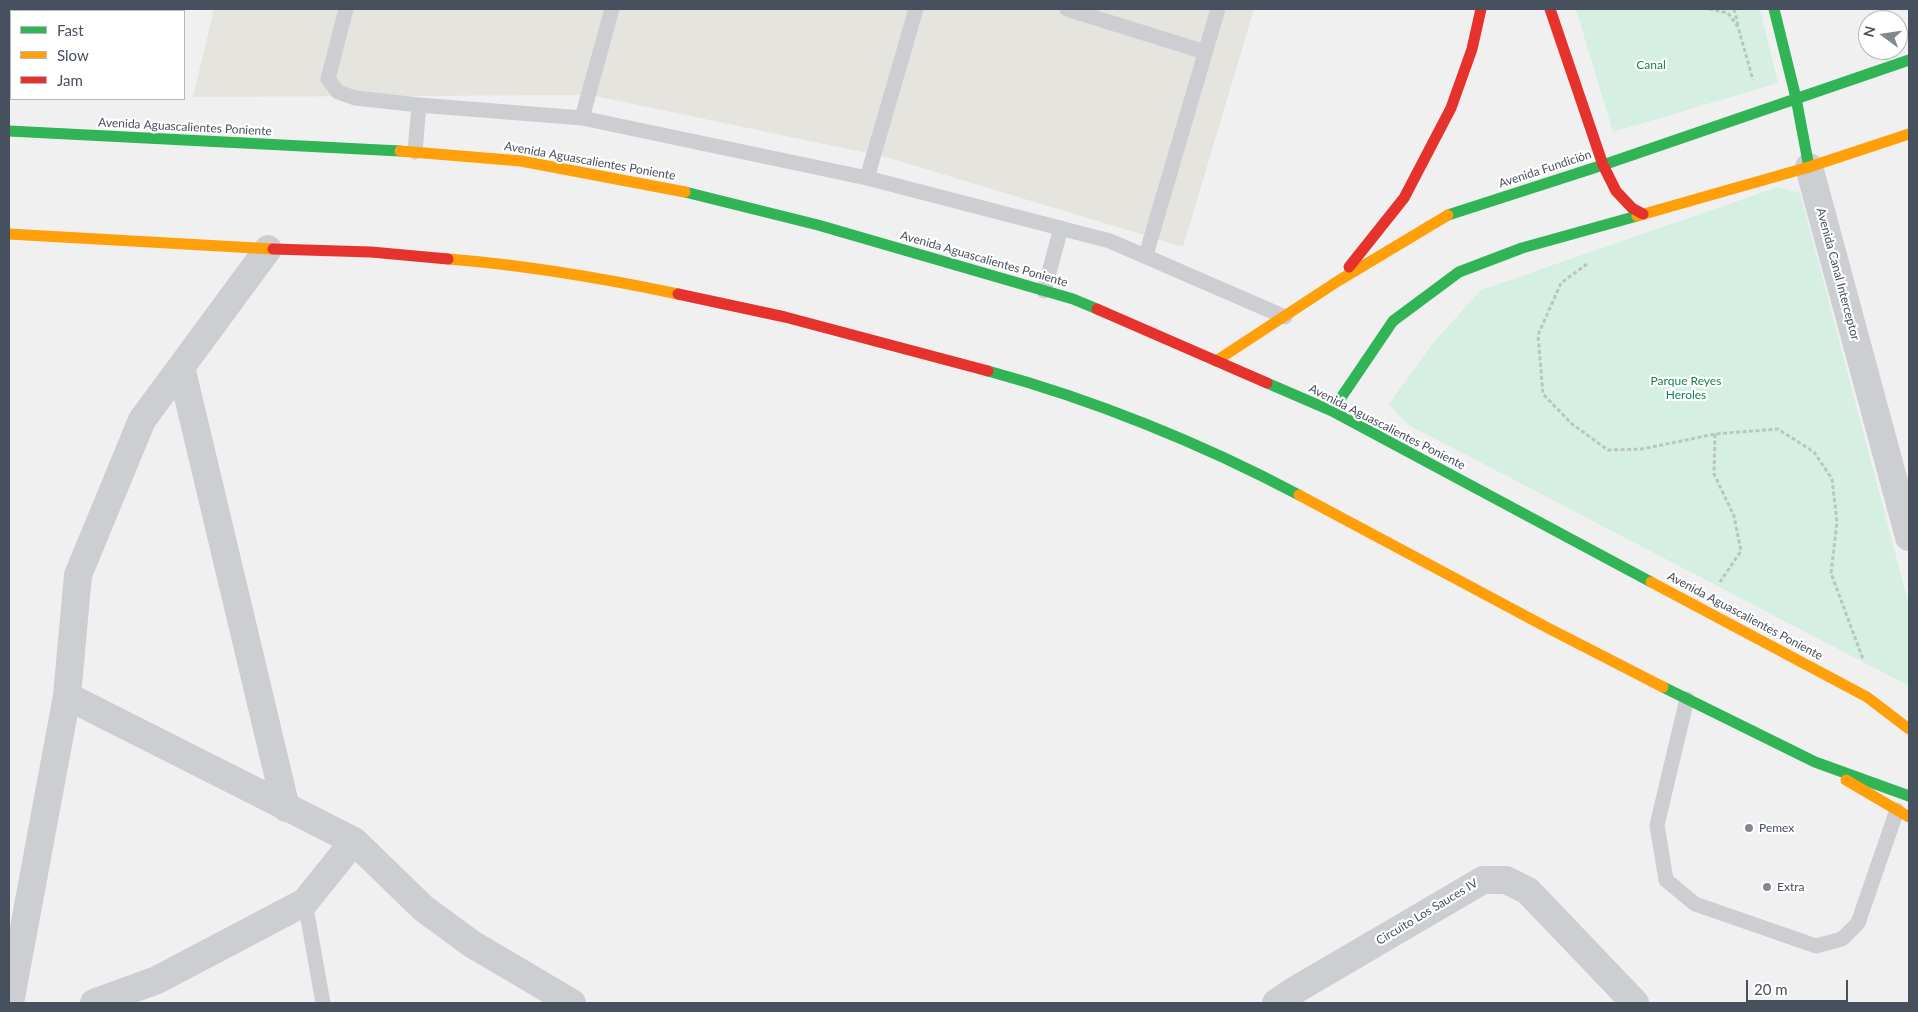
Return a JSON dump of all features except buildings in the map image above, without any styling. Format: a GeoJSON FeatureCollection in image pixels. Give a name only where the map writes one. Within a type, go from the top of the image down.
{"type":"FeatureCollection","features":[{"type":"Feature","properties":{"kind":"main road"},"geometry":{"type":"LineString","coordinates":[[1338,281],[1404,198],[1451,108],[1472,49],[1481,9]]}},
{"type":"Feature","properties":{"kind":"main road"},"geometry":{"type":"LineString","coordinates":[[1550,9],[1603,165],[1616,190],[1632,208],[1643,214]]}},
{"type":"Feature","properties":{"kind":"main road","name":"Avenida Canal Interceptor"},"geometry":{"type":"LineString","coordinates":[[1774,9],[1796,98],[1809,167]]}},
{"type":"Feature","properties":{"kind":"main road","name":"Avenida Fundición"},"geometry":{"type":"LineString","coordinates":[[1216,361],[1338,281],[1443,217],[1603,165],[1909,60]]}},
{"type":"Feature","properties":{"kind":"main road","name":"Avenida Aguascalientes Poniente"},"geometry":{"type":"LineString","coordinates":[[9,131],[415,152],[520,161],[668,188],[818,226],[1073,299],[1332,411],[1909,719]]}},
{"type":"Feature","properties":{"kind":"main road"},"geometry":{"type":"LineString","coordinates":[[1332,411],[1393,321],[1459,272],[1522,248],[1809,167],[1909,134]]}},
{"type":"Feature","properties":{"kind":"main road"},"geometry":{"type":"LineString","coordinates":[[9,234],[268,249],[371,252],[477,261],[623,282],[785,317],[1013,378],[1132,419],[1255,472],[1548,628],[1814,762],[1903,814]]}},
{"type":"Feature","properties":{"kind":"main road","name":"Avenida Aguascalientes Poniente"},"geometry":{"type":"LineString","coordinates":[[1868,696],[1909,729]]}},
{"type":"Feature","properties":{"kind":"main road"},"geometry":{"type":"LineString","coordinates":[[1814,762],[1909,796]]}},
{"type":"Feature","properties":{"kind":"street","name":"Avenida Canal Interceptor"},"geometry":{"type":"LineString","coordinates":[[1809,167],[1909,537]]}},
{"type":"Feature","properties":{"kind":"street"},"geometry":{"type":"LineString","coordinates":[[10,1003],[67,696],[78,575],[142,420],[268,249]]}},
{"type":"Feature","properties":{"kind":"street"},"geometry":{"type":"LineString","coordinates":[[181,367],[286,808]]}},
{"type":"Feature","properties":{"kind":"street"},"geometry":{"type":"LineString","coordinates":[[67,696],[354,842],[430,913],[472,944],[572,1003]]}},
{"type":"Feature","properties":{"kind":"street"},"geometry":{"type":"LineString","coordinates":[[94,1003],[157,980],[305,902],[354,842]]}},
{"type":"Feature","properties":{"kind":"street","name":"Circuito Los Sauces IV"},"geometry":{"type":"LineString","coordinates":[[1276,1003],[1483,880],[1506,880],[1528,891],[1635,1003]]}},
{"type":"Feature","properties":{"kind":"lane"},"geometry":{"type":"LineString","coordinates":[[346,9],[328,79],[338,92],[355,98],[582,118],[867,178],[1110,241],[1285,317]]}},
{"type":"Feature","properties":{"kind":"lane"},"geometry":{"type":"LineString","coordinates":[[582,118],[612,9]]}},
{"type":"Feature","properties":{"kind":"lane"},"geometry":{"type":"LineString","coordinates":[[867,178],[916,9]]}},
{"type":"Feature","properties":{"kind":"lane"},"geometry":{"type":"LineString","coordinates":[[1067,9],[1205,52]]}},
{"type":"Feature","properties":{"kind":"lane"},"geometry":{"type":"LineString","coordinates":[[1146,255],[1218,9]]}},
{"type":"Feature","properties":{"kind":"lane"},"geometry":{"type":"LineString","coordinates":[[415,152],[419,105]]}},
{"type":"Feature","properties":{"kind":"lane"},"geometry":{"type":"LineString","coordinates":[[1044,291],[1060,228]]}},
{"type":"Feature","properties":{"kind":"lane"},"geometry":{"type":"LineString","coordinates":[[1687,699],[1657,824],[1666,880],[1695,904],[1816,946],[1842,939],[1858,923],[1903,814]]}},
{"type":"Feature","properties":{"kind":"lane"},"geometry":{"type":"LineString","coordinates":[[305,902],[323,1003]]}},
{"type":"Feature","properties":{"kind":"path"},"geometry":{"type":"LineString","coordinates":[[1709,9],[1728,14],[1738,27]]}},
{"type":"Feature","properties":{"kind":"path"},"geometry":{"type":"LineString","coordinates":[[1734,9],[1753,81]]}},
{"type":"Feature","properties":{"kind":"path"},"geometry":{"type":"LineString","coordinates":[[1592,260],[1561,283],[1538,335],[1543,394],[1572,424],[1608,450],[1642,449],[1715,434],[1778,429],[1814,452],[1832,480],[1837,522],[1831,573],[1864,663]]}},
{"type":"Feature","properties":{"kind":"path"},"geometry":{"type":"LineString","coordinates":[[1715,434],[1714,474],[1734,516],[1740,551],[1717,586]]}},
{"type":"Feature","properties":{"kind":"shaded area"},"geometry":{"type":"Polygon","coordinates":[[[214,9],[1254,9],[1183,247],[886,157],[590,95],[193,97],[214,9]]]}},
{"type":"Feature","properties":{"kind":"green space","name":"Canal"},"geometry":{"type":"Polygon","coordinates":[[[1576,9],[1760,9],[1778,83],[1613,132],[1576,9]]]}},
{"type":"Feature","properties":{"kind":"green space","name":"Parque Reyes Heroles"},"geometry":{"type":"Polygon","coordinates":[[[1778,187],[1800,193],[1909,605],[1909,686],[1407,424],[1389,404],[1433,343],[1481,290],[1778,187]]]}},
{"type":"Feature","properties":{"kind":"traffic: fast"},"geometry":{"type":"LineString","coordinates":[[1774,9],[1796,98],[1809,167]]}},
{"type":"Feature","properties":{"kind":"traffic: fast"},"geometry":{"type":"LineString","coordinates":[[1448,215],[1603,165],[1909,60]]}},
{"type":"Feature","properties":{"kind":"traffic: fast"},"geometry":{"type":"LineString","coordinates":[[9,131],[400,151]]}},
{"type":"Feature","properties":{"kind":"traffic: fast"},"geometry":{"type":"LineString","coordinates":[[685,192],[818,225],[1073,299],[1097,309]]}},
{"type":"Feature","properties":{"kind":"traffic: fast"},"geometry":{"type":"LineString","coordinates":[[1332,411],[1393,321],[1459,272],[1522,248],[1637,216]]}},
{"type":"Feature","properties":{"kind":"traffic: fast"},"geometry":{"type":"LineString","coordinates":[[988,371],[1067,395],[1146,424],[1225,458],[1299,495]]}},
{"type":"Feature","properties":{"kind":"traffic: fast"},"geometry":{"type":"LineString","coordinates":[[1267,383],[1332,411],[1651,582]]}},
{"type":"Feature","properties":{"kind":"traffic: fast"},"geometry":{"type":"LineString","coordinates":[[1663,687],[1815,762],[1909,796]]}},
{"type":"Feature","properties":{"kind":"traffic: slow"},"geometry":{"type":"LineString","coordinates":[[1637,216],[1809,167],[1909,134]]}},
{"type":"Feature","properties":{"kind":"traffic: slow"},"geometry":{"type":"LineString","coordinates":[[400,151],[521,161],[685,192]]}},
{"type":"Feature","properties":{"kind":"traffic: slow"},"geometry":{"type":"LineString","coordinates":[[1216,361],[1338,281],[1448,215]]}},
{"type":"Feature","properties":{"kind":"traffic: slow"},"geometry":{"type":"LineString","coordinates":[[9,234],[273,249]]}},
{"type":"Feature","properties":{"kind":"traffic: slow"},"geometry":{"type":"LineString","coordinates":[[448,259],[563,273],[678,294]]}},
{"type":"Feature","properties":{"kind":"traffic: slow"},"geometry":{"type":"LineString","coordinates":[[1299,495],[1663,687]]}},
{"type":"Feature","properties":{"kind":"traffic: slow"},"geometry":{"type":"LineString","coordinates":[[1651,582],[1867,697],[1909,729]]}},
{"type":"Feature","properties":{"kind":"traffic: slow"},"geometry":{"type":"LineString","coordinates":[[1846,780],[1909,817]]}},
{"type":"Feature","properties":{"kind":"traffic: jam"},"geometry":{"type":"LineString","coordinates":[[1349,267],[1404,198],[1451,108],[1472,49],[1481,9]]}},
{"type":"Feature","properties":{"kind":"traffic: jam"},"geometry":{"type":"LineString","coordinates":[[1550,9],[1603,165],[1616,191],[1632,208],[1643,214]]}},
{"type":"Feature","properties":{"kind":"traffic: jam"},"geometry":{"type":"LineString","coordinates":[[273,249],[371,252],[448,259]]}},
{"type":"Feature","properties":{"kind":"traffic: jam"},"geometry":{"type":"LineString","coordinates":[[678,294],[785,317],[988,371]]}},
{"type":"Feature","properties":{"kind":"traffic: jam"},"geometry":{"type":"LineString","coordinates":[[1097,309],[1267,383]]}},
{"type":"Feature","properties":{"kind":"place","name":"Pemex"},"geometry":{"type":"Point","coordinates":[1749,828]}},
{"type":"Feature","properties":{"kind":"place","name":"Extra"},"geometry":{"type":"Point","coordinates":[1767,887]}}]}
